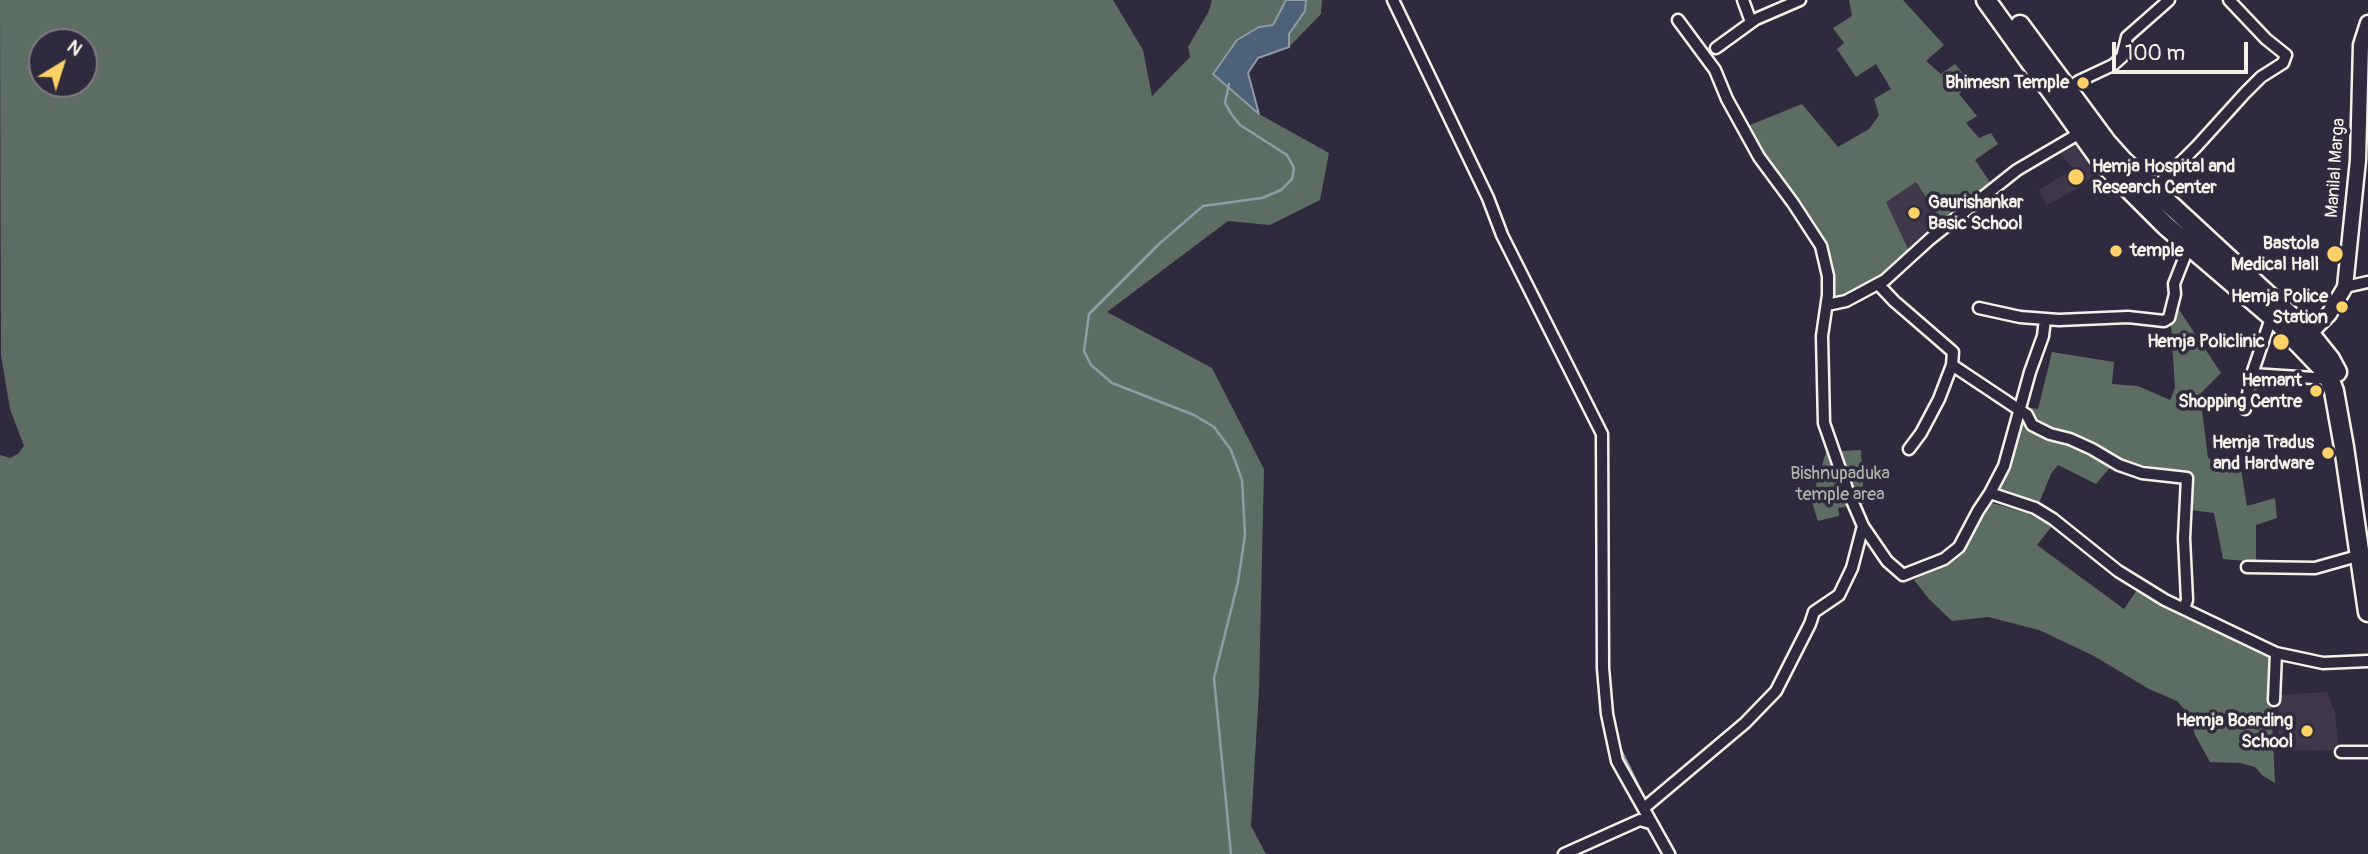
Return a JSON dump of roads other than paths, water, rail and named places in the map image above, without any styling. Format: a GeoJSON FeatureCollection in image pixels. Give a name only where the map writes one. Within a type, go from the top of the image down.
{"type":"FeatureCollection","features":[{"type":"Feature","properties":{"kind":"highway"},"geometry":{"type":"LineString","coordinates":[[1986,0],[2080,133],[2153,190],[2280,315],[2330,359],[2344,390],[2365,550],[2368,612]]}},
{"type":"Feature","properties":{"kind":"highway"},"geometry":{"type":"LineString","coordinates":[[2001,0],[2067,89],[2101,148],[2189,246],[2280,315]]}},
{"type":"Feature","properties":{"kind":"highway"},"geometry":{"type":"LineString","coordinates":[[2305,338],[2330,379],[2365,550]]}},
{"type":"Feature","properties":{"kind":"street"},"geometry":{"type":"LineString","coordinates":[[1393,0],[1488,198],[1502,235],[1602,434],[1604,694],[1614,751],[1650,823],[1669,854]]}},
{"type":"Feature","properties":{"kind":"street"},"geometry":{"type":"LineString","coordinates":[[1742,0],[1751,22]]}},
{"type":"Feature","properties":{"kind":"street"},"geometry":{"type":"LineString","coordinates":[[1716,48],[1751,22],[1800,0]]}},
{"type":"Feature","properties":{"kind":"street"},"geometry":{"type":"LineString","coordinates":[[2067,89],[2113,65],[2122,57],[2127,37],[2169,0]]}},
{"type":"Feature","properties":{"kind":"street"},"geometry":{"type":"LineString","coordinates":[[2153,190],[2261,77],[2283,63],[2286,55],[2266,40],[2230,0]]}},
{"type":"Feature","properties":{"kind":"street"},"geometry":{"type":"LineString","coordinates":[[1678,20],[1715,70],[1727,99],[1759,158],[1821,246],[1828,276],[1822,336],[1824,423],[1863,526],[1888,561],[1903,575],[1944,559],[1959,547],[1990,493],[2004,466],[2030,372],[2043,336],[2045,319]]}},
{"type":"Feature","properties":{"kind":"street","name":"Manilal Marga"},"geometry":{"type":"LineString","coordinates":[[2305,338],[2329,314],[2345,286],[2368,23]]}},
{"type":"Feature","properties":{"kind":"street"},"geometry":{"type":"LineString","coordinates":[[1827,305],[1846,301],[1878,284],[2017,170],[2080,133]]}},
{"type":"Feature","properties":{"kind":"street"},"geometry":{"type":"LineString","coordinates":[[1979,308],[2021,317],[2059,320],[2128,317],[2164,321],[2169,318],[2175,294],[2174,284],[2189,246]]}},
{"type":"Feature","properties":{"kind":"street"},"geometry":{"type":"LineString","coordinates":[[2345,286],[2368,282]]}},
{"type":"Feature","properties":{"kind":"street"},"geometry":{"type":"LineString","coordinates":[[1878,284],[1894,302],[1954,352],[1952,365],[1934,410],[1909,449]]}},
{"type":"Feature","properties":{"kind":"street"},"geometry":{"type":"LineString","coordinates":[[2245,409],[2252,374],[2269,324],[2280,315]]}},
{"type":"Feature","properties":{"kind":"street"},"geometry":{"type":"LineString","coordinates":[[1952,365],[2027,415],[2032,425],[2142,473],[2187,478],[2184,538],[2187,600],[2184,608]]}},
{"type":"Feature","properties":{"kind":"street"},"geometry":{"type":"LineString","coordinates":[[2252,374],[2330,379]]}},
{"type":"Feature","properties":{"kind":"street"},"geometry":{"type":"LineString","coordinates":[[1990,493],[2035,508],[2053,519],[2118,571],[2165,600],[2276,653],[2323,663],[2368,661]]}},
{"type":"Feature","properties":{"kind":"street"},"geometry":{"type":"LineString","coordinates":[[1644,808],[1745,723],[1776,691],[1814,612],[1839,595],[1852,568],[1863,526]]}},
{"type":"Feature","properties":{"kind":"street"},"geometry":{"type":"LineString","coordinates":[[2247,567],[2315,568],[2365,550]]}},
{"type":"Feature","properties":{"kind":"street"},"geometry":{"type":"LineString","coordinates":[[2274,701],[2276,653]]}},
{"type":"Feature","properties":{"kind":"street"},"geometry":{"type":"LineString","coordinates":[[2341,752],[2368,752]]}},
{"type":"Feature","properties":{"kind":"street"},"geometry":{"type":"LineString","coordinates":[[1564,854],[1640,820],[1650,823]]}},
{"type":"Feature","properties":{"kind":"water"},"geometry":{"type":"Polygon","coordinates":[[[1286,0],[1306,0],[1305,11],[1289,34],[1289,47],[1258,58],[1248,73],[1259,114],[1213,74],[1237,40],[1259,27],[1273,25],[1286,0]]]}},
{"type":"Feature","properties":{"kind":"waterway"},"geometry":{"type":"LineString","coordinates":[[1229,84],[1225,103],[1232,115],[1240,125],[1287,155],[1294,168],[1292,179],[1281,190],[1262,198],[1203,206],[1159,244],[1089,314],[1084,351],[1091,365],[1112,383],[1194,415],[1214,427],[1231,450],[1242,480],[1245,535],[1238,582],[1214,678],[1231,854]]}},
{"type":"Feature","properties":{"kind":"waterway"},"geometry":{"type":"LineString","coordinates":[[1620,748],[1644,797]]}},
{"type":"Feature","properties":{"kind":"waterway"},"geometry":{"type":"LineString","coordinates":[[1651,810],[1676,854]]}},
{"type":"Feature","properties":{"kind":"place","name":"Bhimesn Temple"},"geometry":{"type":"Point","coordinates":[2083,83]}},
{"type":"Feature","properties":{"kind":"place","name":"Hemja Hospital and Research Center"},"geometry":{"type":"Point","coordinates":[2076,177]}},
{"type":"Feature","properties":{"kind":"place","name":"Gaurishankar Basic School"},"geometry":{"type":"Point","coordinates":[1914,213]}},
{"type":"Feature","properties":{"kind":"place","name":"temple"},"geometry":{"type":"Point","coordinates":[2116,251]}},
{"type":"Feature","properties":{"kind":"place","name":"Bastola Medical Hall"},"geometry":{"type":"Point","coordinates":[2335,254]}},
{"type":"Feature","properties":{"kind":"place","name":"Hemja Police Station"},"geometry":{"type":"Point","coordinates":[2342,307]}},
{"type":"Feature","properties":{"kind":"place","name":"Hemja Policlinic"},"geometry":{"type":"Point","coordinates":[2281,342]}},
{"type":"Feature","properties":{"kind":"place","name":"Hemant Shopping Centre"},"geometry":{"type":"Point","coordinates":[2316,391]}},
{"type":"Feature","properties":{"kind":"place","name":"Hemja Tradus and Hardware"},"geometry":{"type":"Point","coordinates":[2328,453]}},
{"type":"Feature","properties":{"kind":"place","name":"Hemja Boarding School"},"geometry":{"type":"Point","coordinates":[2307,731]}},
{"type":"Feature","properties":{"kind":"park label","name":"Bishnupaduka temple area"},"geometry":{"type":"Point","coordinates":[1840,484]}}]}
